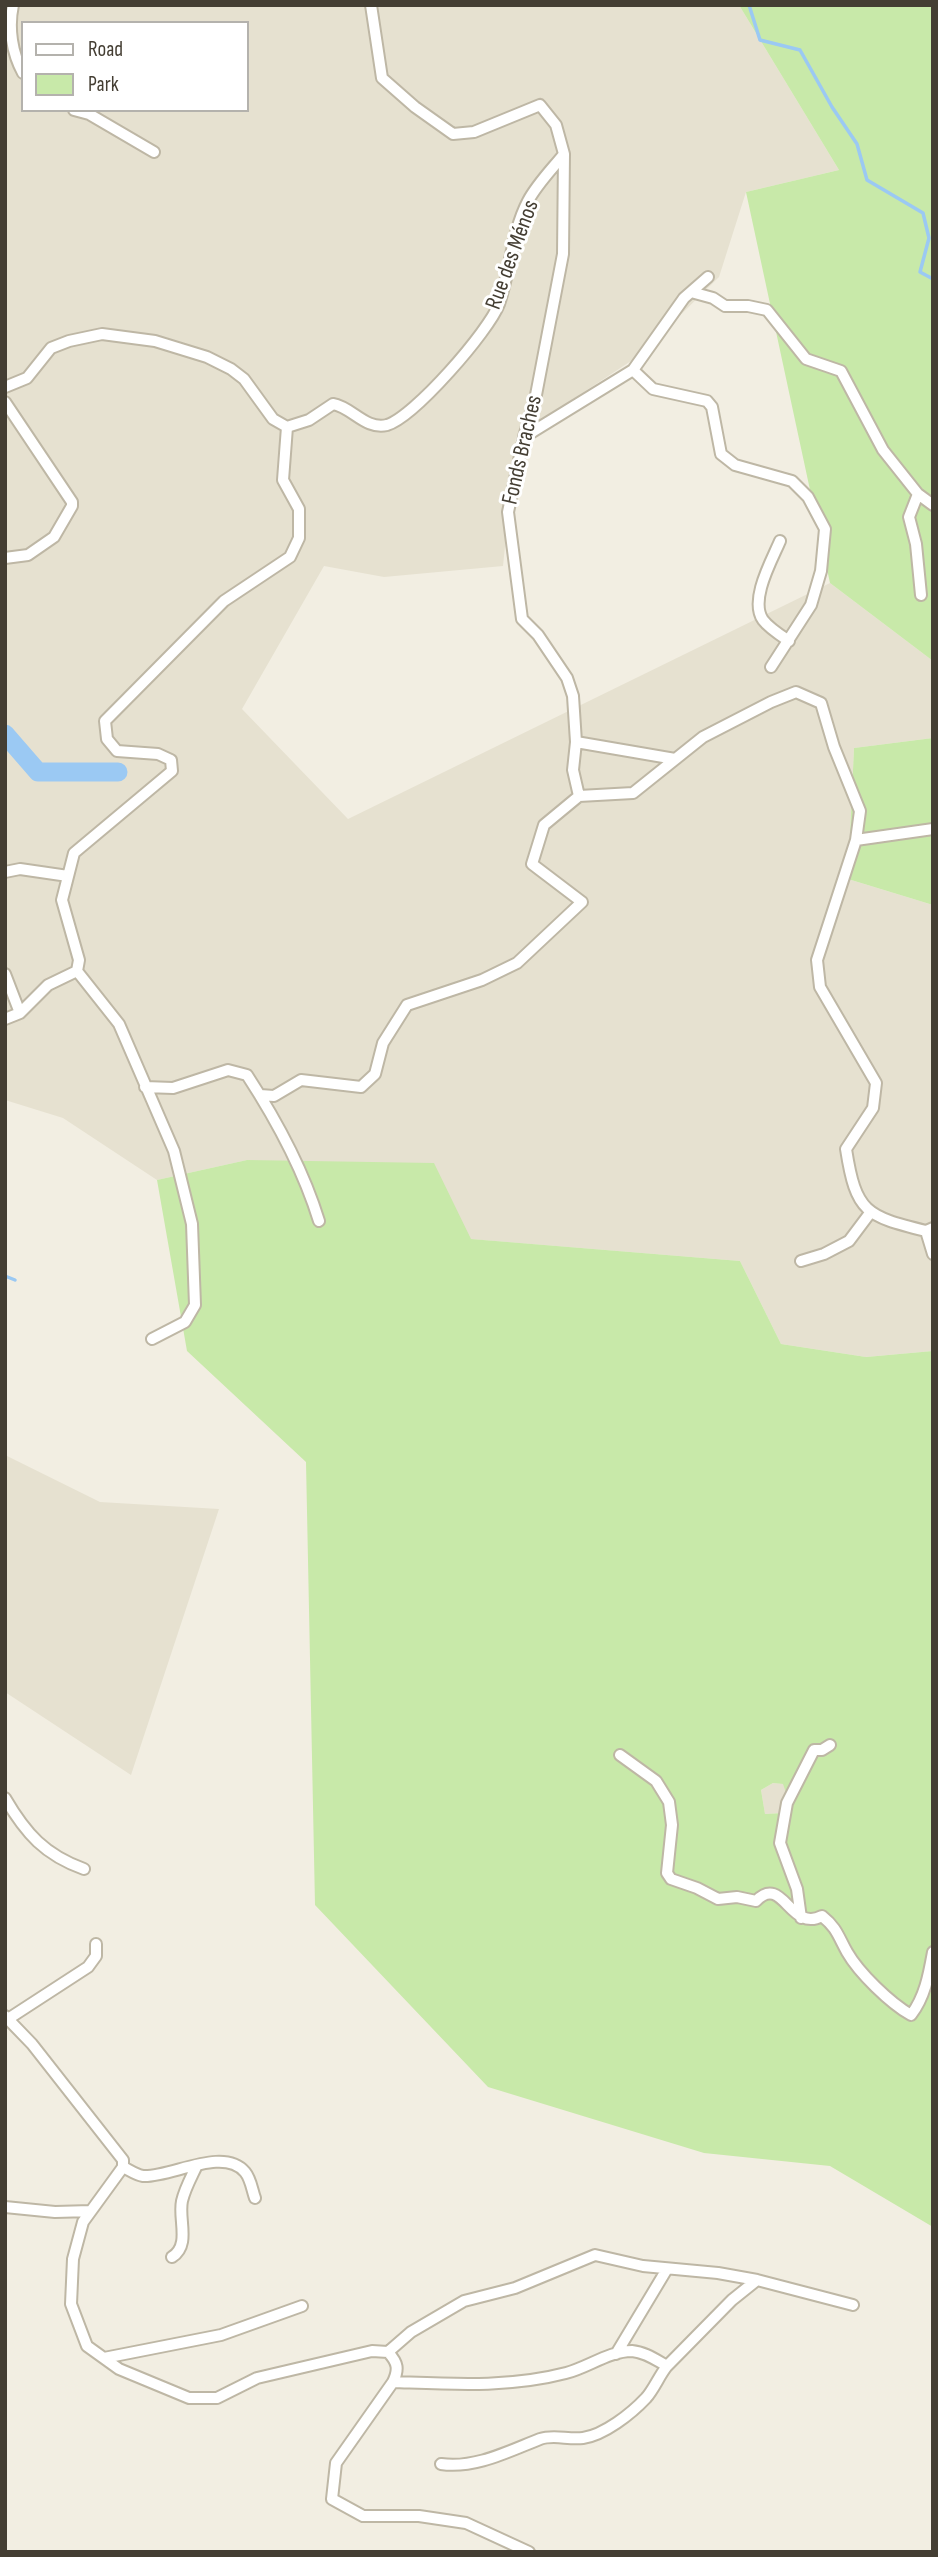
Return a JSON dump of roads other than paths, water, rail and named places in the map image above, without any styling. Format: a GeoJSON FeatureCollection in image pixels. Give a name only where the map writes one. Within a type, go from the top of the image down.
{"type":"FeatureCollection","features":[{"type":"Feature","properties":{"kind":"street"},"geometry":{"type":"LineString","coordinates":[[13,5],[10,18],[15,58],[21,69]]}},
{"type":"Feature","properties":{"kind":"street","name":"Fonds Braches"},"geometry":{"type":"LineString","coordinates":[[371,5],[382,78],[415,107],[453,134],[474,132],[540,105],[556,125],[564,154],[563,254],[536,395],[508,512],[522,619],[538,635],[567,678],[573,696],[576,742],[573,770],[579,796]]}},
{"type":"Feature","properties":{"kind":"street"},"geometry":{"type":"LineString","coordinates":[[82,112],[154,152]]}},
{"type":"Feature","properties":{"kind":"street","name":"Rue des Ménos"},"geometry":{"type":"LineString","coordinates":[[287,427],[309,420],[333,404],[343,405],[364,421],[387,425],[404,415],[441,383],[498,308],[528,202],[564,154]]}},
{"type":"Feature","properties":{"kind":"street"},"geometry":{"type":"LineString","coordinates":[[524,437],[633,370],[684,298],[708,277]]}},
{"type":"Feature","properties":{"kind":"street"},"geometry":{"type":"LineString","coordinates":[[691,292],[713,298],[725,306],[767,310],[806,359],[841,371],[883,450],[918,494],[933,505]]}},
{"type":"Feature","properties":{"kind":"street"},"geometry":{"type":"LineString","coordinates":[[5,387],[27,378],[51,348],[69,341],[102,334],[155,341],[206,357],[231,369],[244,379],[273,419],[287,427],[283,480],[299,509],[299,538],[290,557],[224,601],[105,721],[107,738],[117,751],[158,754],[171,760],[172,771],[74,853],[62,900],[79,960],[77,971],[119,1024],[174,1151],[192,1224],[195,1305],[185,1322],[152,1339]]}},
{"type":"Feature","properties":{"kind":"street"},"geometry":{"type":"LineString","coordinates":[[633,370],[653,389],[707,401],[712,407],[721,454],[735,465],[792,481],[808,497],[825,528],[821,571],[811,605],[771,667]]}},
{"type":"Feature","properties":{"kind":"street"},"geometry":{"type":"LineString","coordinates":[[5,402],[72,506],[54,537],[28,555],[5,558]]}},
{"type":"Feature","properties":{"kind":"street"},"geometry":{"type":"LineString","coordinates":[[918,494],[909,517],[916,544],[921,595]]}},
{"type":"Feature","properties":{"kind":"street"},"geometry":{"type":"LineString","coordinates":[[780,541],[761,584],[758,607],[762,619],[789,641]]}},
{"type":"Feature","properties":{"kind":"street"},"geometry":{"type":"LineString","coordinates":[[260,1095],[274,1096],[301,1080],[361,1087],[375,1074],[383,1043],[407,1005],[482,981],[517,963],[582,902],[533,864],[544,825],[579,796],[633,793],[703,737],[796,692],[821,703],[834,747],[860,811],[856,840],[817,960],[820,987],[876,1083],[873,1108],[846,1149],[850,1178],[858,1201],[870,1213],[890,1222],[930,1229],[933,1254]]}},
{"type":"Feature","properties":{"kind":"street"},"geometry":{"type":"LineString","coordinates":[[576,742],[675,759]]}},
{"type":"Feature","properties":{"kind":"street"},"geometry":{"type":"LineString","coordinates":[[856,840],[933,829]]}},
{"type":"Feature","properties":{"kind":"street"},"geometry":{"type":"LineString","coordinates":[[5,872],[20,869],[68,876]]}},
{"type":"Feature","properties":{"kind":"street"},"geometry":{"type":"LineString","coordinates":[[5,1019],[20,1013],[48,985],[77,971]]}},
{"type":"Feature","properties":{"kind":"street"},"geometry":{"type":"LineString","coordinates":[[5,974],[20,1013]]}},
{"type":"Feature","properties":{"kind":"street"},"geometry":{"type":"LineString","coordinates":[[145,1087],[173,1088],[228,1070],[247,1074],[307,1183],[319,1222]]}},
{"type":"Feature","properties":{"kind":"street"},"geometry":{"type":"LineString","coordinates":[[801,1261],[824,1254],[849,1241],[870,1213]]}},
{"type":"Feature","properties":{"kind":"street"},"geometry":{"type":"LineString","coordinates":[[801,1918],[797,1889],[780,1843],[787,1803],[808,1757],[814,1750],[822,1750],[830,1745]]}},
{"type":"Feature","properties":{"kind":"street"},"geometry":{"type":"LineString","coordinates":[[620,1755],[656,1781],[668,1802],[672,1825],[667,1872],[671,1879],[718,1899],[737,1897],[756,1901],[761,1896],[771,1894],[784,1899],[801,1918],[813,1921],[822,1916],[836,1928],[848,1954],[886,1995],[911,2015],[919,2005],[933,1952]]}},
{"type":"Feature","properties":{"kind":"street"},"geometry":{"type":"LineString","coordinates":[[5,1798],[24,1829],[52,1855],[84,1869]]}},
{"type":"Feature","properties":{"kind":"street"},"geometry":{"type":"LineString","coordinates":[[96,1944],[97,1952],[91,1964],[7,2017],[120,2153],[123,2166],[83,2222],[73,2259],[71,2304],[87,2346],[120,2369],[189,2398],[217,2398],[257,2378],[372,2351],[388,2352],[397,2361],[398,2371],[336,2463],[332,2499],[363,2516],[419,2516],[466,2523],[529,2552]]}},
{"type":"Feature","properties":{"kind":"street"},"geometry":{"type":"LineString","coordinates":[[123,2166],[143,2176],[216,2162],[232,2164],[248,2175],[255,2198]]}},
{"type":"Feature","properties":{"kind":"street"},"geometry":{"type":"LineString","coordinates":[[172,2257],[179,2253],[182,2244],[183,2200],[197,2165]]}},
{"type":"Feature","properties":{"kind":"street"},"geometry":{"type":"LineString","coordinates":[[5,2207],[55,2213],[90,2211]]}},
{"type":"Feature","properties":{"kind":"street"},"geometry":{"type":"LineString","coordinates":[[388,2352],[411,2332],[464,2301],[515,2288],[596,2255],[667,2269],[718,2273],[757,2280],[853,2305]]}},
{"type":"Feature","properties":{"kind":"street"},"geometry":{"type":"LineString","coordinates":[[617,2354],[667,2269]]}},
{"type":"Feature","properties":{"kind":"street"},"geometry":{"type":"LineString","coordinates":[[441,2464],[466,2464],[550,2437],[586,2438],[599,2433],[647,2397],[667,2366],[732,2300],[757,2280]]}},
{"type":"Feature","properties":{"kind":"street"},"geometry":{"type":"LineString","coordinates":[[104,2358],[221,2335],[302,2306]]}},
{"type":"Feature","properties":{"kind":"street"},"geometry":{"type":"LineString","coordinates":[[393,2382],[473,2385],[507,2382],[566,2373],[632,2351],[643,2353],[667,2366]]}},
{"type":"Feature","properties":{"kind":"waterway"},"geometry":{"type":"LineString","coordinates":[[749,5],[760,40],[800,50],[832,107],[857,144],[867,180],[923,213],[929,238],[920,272],[933,279]]}},
{"type":"Feature","properties":{"kind":"waterway"},"geometry":{"type":"LineString","coordinates":[[5,734],[38,772],[118,772]]}},
{"type":"Feature","properties":{"kind":"waterway"},"geometry":{"type":"LineString","coordinates":[[5,1276],[15,1280]]}}]}
